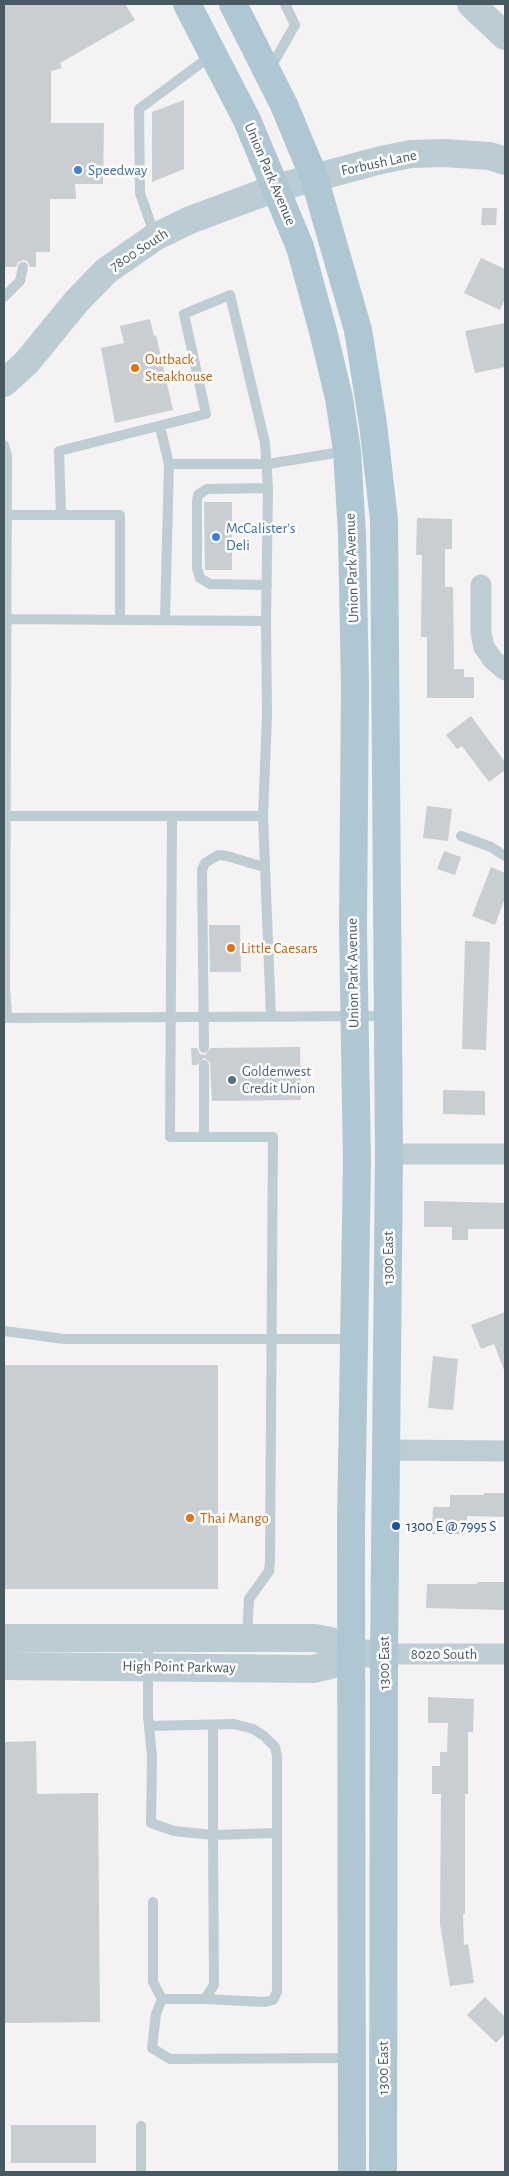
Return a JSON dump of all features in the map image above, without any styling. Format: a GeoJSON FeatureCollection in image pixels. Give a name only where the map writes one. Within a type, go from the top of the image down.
{"type":"FeatureCollection","features":[{"type":"Feature","properties":{"kind":"main road","name":"Union Park Avenue"},"geometry":{"type":"LineString","coordinates":[[187,4],[215,54],[247,120],[300,247],[323,331],[338,398],[347,451],[352,534],[355,686],[354,1016],[357,1163],[354,1339]]}},
{"type":"Feature","properties":{"kind":"main road","name":"Union Park Avenue"},"geometry":{"type":"LineString","coordinates":[[233,4],[268,72],[314,177],[358,330],[374,424],[385,547],[389,1154]]}},
{"type":"Feature","properties":{"kind":"main road"},"geometry":{"type":"LineString","coordinates":[[347,451],[356,455],[362,467],[367,488],[368,509],[385,547]]}},
{"type":"Feature","properties":{"kind":"main road","name":"1300 East"},"geometry":{"type":"LineString","coordinates":[[383,2172],[384,1654],[389,1154]]}},
{"type":"Feature","properties":{"kind":"main road"},"geometry":{"type":"LineString","coordinates":[[352,2172],[351,1653],[354,1339]]}},
{"type":"Feature","properties":{"kind":"street"},"geometry":{"type":"LineString","coordinates":[[471,4],[505,36]]}},
{"type":"Feature","properties":{"kind":"street","name":"Forbush Lane"},"geometry":{"type":"LineString","coordinates":[[314,177],[411,154],[444,153],[490,156],[505,161]]}},
{"type":"Feature","properties":{"kind":"street","name":"7800 South"},"geometry":{"type":"LineString","coordinates":[[4,383],[40,347],[92,285],[121,260],[155,237],[190,220],[276,188],[314,177]]}},
{"type":"Feature","properties":{"kind":"street"},"geometry":{"type":"LineString","coordinates":[[480,585],[480,633],[484,647],[493,660],[505,670]]}},
{"type":"Feature","properties":{"kind":"street"},"geometry":{"type":"LineString","coordinates":[[389,1154],[505,1154]]}},
{"type":"Feature","properties":{"kind":"street"},"geometry":{"type":"LineString","coordinates":[[387,1450],[505,1450]]}},
{"type":"Feature","properties":{"kind":"street","name":"High Point Parkway"},"geometry":{"type":"LineString","coordinates":[[4,1638],[315,1638],[330,1641],[351,1653],[384,1654]]}},
{"type":"Feature","properties":{"kind":"street","name":"High Point Parkway"},"geometry":{"type":"LineString","coordinates":[[4,1666],[313,1669],[330,1665],[351,1653]]}},
{"type":"Feature","properties":{"kind":"street","name":"8020 South"},"geometry":{"type":"LineString","coordinates":[[384,1654],[505,1654]]}},
{"type":"Feature","properties":{"kind":"lane"},"geometry":{"type":"LineString","coordinates":[[268,72],[295,25],[285,4]]}},
{"type":"Feature","properties":{"kind":"lane"},"geometry":{"type":"LineString","coordinates":[[155,237],[140,193],[139,109],[215,54]]}},
{"type":"Feature","properties":{"kind":"lane"},"geometry":{"type":"LineString","coordinates":[[4,297],[20,281],[23,267]]}},
{"type":"Feature","properties":{"kind":"lane"},"geometry":{"type":"LineString","coordinates":[[61,515],[60,451],[206,414],[184,314],[230,295],[266,442],[268,464],[267,716],[263,816],[271,1017]]}},
{"type":"Feature","properties":{"kind":"lane"},"geometry":{"type":"LineString","coordinates":[[160,427],[169,464],[165,620]]}},
{"type":"Feature","properties":{"kind":"lane"},"geometry":{"type":"LineString","coordinates":[[4,445],[7,456],[6,1018],[388,1016]]}},
{"type":"Feature","properties":{"kind":"lane"},"geometry":{"type":"LineString","coordinates":[[169,464],[268,464],[347,451]]}},
{"type":"Feature","properties":{"kind":"lane"},"geometry":{"type":"LineString","coordinates":[[267,585],[210,584],[200,578],[197,568],[197,501],[198,495],[207,489],[268,488]]}},
{"type":"Feature","properties":{"kind":"lane"},"geometry":{"type":"LineString","coordinates":[[6,509],[61,515],[120,516],[120,620]]}},
{"type":"Feature","properties":{"kind":"lane"},"geometry":{"type":"LineString","coordinates":[[7,619],[266,621]]}},
{"type":"Feature","properties":{"kind":"lane"},"geometry":{"type":"LineString","coordinates":[[6,816],[263,816]]}},
{"type":"Feature","properties":{"kind":"lane"},"geometry":{"type":"LineString","coordinates":[[172,816],[170,1137],[273,1137],[270,1562],[269,1571],[249,1599],[247,1638]]}},
{"type":"Feature","properties":{"kind":"lane"},"geometry":{"type":"LineString","coordinates":[[461,836],[492,847],[505,856]]}},
{"type":"Feature","properties":{"kind":"lane"},"geometry":{"type":"LineString","coordinates":[[204,1048],[202,880],[205,863],[218,855],[264,867]]}},
{"type":"Feature","properties":{"kind":"lane"},"geometry":{"type":"LineString","coordinates":[[204,1065],[204,1137]]}},
{"type":"Feature","properties":{"kind":"lane"},"geometry":{"type":"LineString","coordinates":[[4,1331],[64,1339],[354,1339]]}},
{"type":"Feature","properties":{"kind":"lane"},"geometry":{"type":"LineString","coordinates":[[148,1638],[149,1726],[152,1756],[151,1823],[174,1831],[213,1835],[277,1833]]}},
{"type":"Feature","properties":{"kind":"lane"},"geometry":{"type":"LineString","coordinates":[[149,1726],[234,1724],[253,1729],[264,1736],[274,1747],[277,1756],[277,1992],[273,2000],[265,2002],[162,1999]]}},
{"type":"Feature","properties":{"kind":"lane"},"geometry":{"type":"LineString","coordinates":[[205,1999],[214,1985],[213,1725]]}},
{"type":"Feature","properties":{"kind":"lane"},"geometry":{"type":"LineString","coordinates":[[153,1902],[153,1982],[162,1999],[156,2014],[152,2048],[170,2059],[351,2058]]}},
{"type":"Feature","properties":{"kind":"lane"},"geometry":{"type":"LineString","coordinates":[[141,2126],[141,2172]]}},
{"type":"Feature","properties":{"kind":"building"},"geometry":{"type":"Polygon","coordinates":[[[4,4],[125,4],[135,20],[60,63],[62,68],[51,71],[51,123],[104,123],[103,184],[75,184],[76,199],[50,199],[50,252],[36,252],[36,267],[30,267],[28,262],[24,260],[18,262],[16,267],[4,267],[4,4]]]}},
{"type":"Feature","properties":{"kind":"building","name":"Speedway"},"geometry":{"type":"Polygon","coordinates":[[[184,100],[184,169],[152,182],[152,112],[184,100]]]}},
{"type":"Feature","properties":{"kind":"building"},"geometry":{"type":"Polygon","coordinates":[[[482,208],[497,208],[496,225],[481,225],[482,208]]]}},
{"type":"Feature","properties":{"kind":"building"},"geometry":{"type":"Polygon","coordinates":[[[481,258],[505,269],[505,299],[500,310],[464,293],[481,258]]]}},
{"type":"Feature","properties":{"kind":"building","name":"Outback Steakhouse"},"geometry":{"type":"Polygon","coordinates":[[[150,319],[154,336],[156,335],[173,410],[115,423],[101,348],[124,343],[120,326],[150,319]]]}},
{"type":"Feature","properties":{"kind":"building"},"geometry":{"type":"Polygon","coordinates":[[[505,323],[505,367],[475,373],[465,331],[505,323]]]}},
{"type":"Feature","properties":{"kind":"building"},"geometry":{"type":"Polygon","coordinates":[[[204,502],[232,502],[232,570],[205,570],[204,502]]]}},
{"type":"Feature","properties":{"kind":"building"},"geometry":{"type":"Polygon","coordinates":[[[417,518],[452,519],[452,549],[445,549],[445,587],[453,587],[454,669],[464,669],[464,677],[474,677],[474,698],[427,698],[427,637],[421,637],[422,555],[416,555],[417,518]]]}},
{"type":"Feature","properties":{"kind":"building"},"geometry":{"type":"Polygon","coordinates":[[[471,716],[505,762],[505,770],[489,782],[462,746],[457,749],[446,735],[471,716]]]}},
{"type":"Feature","properties":{"kind":"building"},"geometry":{"type":"Polygon","coordinates":[[[427,806],[452,809],[448,841],[423,838],[427,806]]]}},
{"type":"Feature","properties":{"kind":"building"},"geometry":{"type":"Polygon","coordinates":[[[444,851],[461,857],[455,875],[437,869],[444,851]]]}},
{"type":"Feature","properties":{"kind":"building"},"geometry":{"type":"Polygon","coordinates":[[[491,867],[505,873],[505,898],[495,925],[472,916],[491,867]]]}},
{"type":"Feature","properties":{"kind":"building"},"geometry":{"type":"Polygon","coordinates":[[[209,925],[240,925],[241,972],[210,972],[209,925]]]}},
{"type":"Feature","properties":{"kind":"building"},"geometry":{"type":"Polygon","coordinates":[[[465,941],[490,942],[486,1050],[462,1049],[465,941]]]}},
{"type":"Feature","properties":{"kind":"building"},"geometry":{"type":"Polygon","coordinates":[[[300,1047],[301,1100],[212,1101],[210,1062],[204,1058],[197,1065],[192,1065],[191,1048],[197,1048],[200,1054],[205,1055],[211,1048],[300,1047]]]}},
{"type":"Feature","properties":{"kind":"building"},"geometry":{"type":"Polygon","coordinates":[[[443,1090],[485,1091],[485,1115],[443,1114],[443,1090]]]}},
{"type":"Feature","properties":{"kind":"building"},"geometry":{"type":"Polygon","coordinates":[[[424,1201],[505,1203],[505,1229],[468,1229],[468,1240],[452,1240],[452,1227],[424,1227],[424,1201]]]}},
{"type":"Feature","properties":{"kind":"building"},"geometry":{"type":"Polygon","coordinates":[[[505,1312],[504,1370],[494,1344],[481,1349],[471,1325],[505,1312]]]}},
{"type":"Feature","properties":{"kind":"building"},"geometry":{"type":"Polygon","coordinates":[[[433,1356],[458,1359],[453,1410],[428,1408],[433,1356]]]}},
{"type":"Feature","properties":{"kind":"building"},"geometry":{"type":"Polygon","coordinates":[[[4,1365],[218,1365],[218,1589],[4,1589],[4,1365]]]}},
{"type":"Feature","properties":{"kind":"building"},"geometry":{"type":"Polygon","coordinates":[[[484,1493],[505,1493],[505,1517],[467,1516],[467,1534],[432,1534],[433,1507],[450,1507],[450,1495],[484,1495],[484,1493]]]}},
{"type":"Feature","properties":{"kind":"building"},"geometry":{"type":"Polygon","coordinates":[[[477,1582],[505,1582],[505,1610],[426,1608],[427,1584],[477,1584],[477,1582]]]}},
{"type":"Feature","properties":{"kind":"building"},"geometry":{"type":"Polygon","coordinates":[[[428,1697],[474,1699],[473,1732],[468,1732],[468,1794],[465,1794],[465,1914],[463,1914],[464,1945],[468,1944],[474,1983],[450,1986],[440,1924],[441,1794],[432,1794],[432,1766],[440,1766],[440,1752],[447,1752],[448,1723],[428,1723],[428,1697]]]}},
{"type":"Feature","properties":{"kind":"building"},"geometry":{"type":"Polygon","coordinates":[[[36,1741],[37,1794],[98,1793],[100,2022],[4,2023],[4,1742],[36,1741]]]}},
{"type":"Feature","properties":{"kind":"building"},"geometry":{"type":"Polygon","coordinates":[[[485,1997],[505,2017],[505,2033],[496,2043],[467,2015],[485,1997]]]}},
{"type":"Feature","properties":{"kind":"building"},"geometry":{"type":"Polygon","coordinates":[[[11,2125],[96,2125],[96,2163],[11,2163],[11,2125]]]}},
{"type":"Feature","properties":{"kind":"place","name":"Speedway"},"geometry":{"type":"Point","coordinates":[78,170]}},
{"type":"Feature","properties":{"kind":"place","name":"Outback Steakhouse"},"geometry":{"type":"Point","coordinates":[135,368]}},
{"type":"Feature","properties":{"kind":"place","name":"McCalister's Deli"},"geometry":{"type":"Point","coordinates":[216,537]}},
{"type":"Feature","properties":{"kind":"place","name":"Little Caesars"},"geometry":{"type":"Point","coordinates":[231,948]}},
{"type":"Feature","properties":{"kind":"place","name":"Goldenwest Credit Union"},"geometry":{"type":"Point","coordinates":[232,1080]}},
{"type":"Feature","properties":{"kind":"place","name":"Thai Mango"},"geometry":{"type":"Point","coordinates":[190,1518]}},
{"type":"Feature","properties":{"kind":"place","name":"1300 E @ 7995 S"},"geometry":{"type":"Point","coordinates":[396,1526]}}]}
